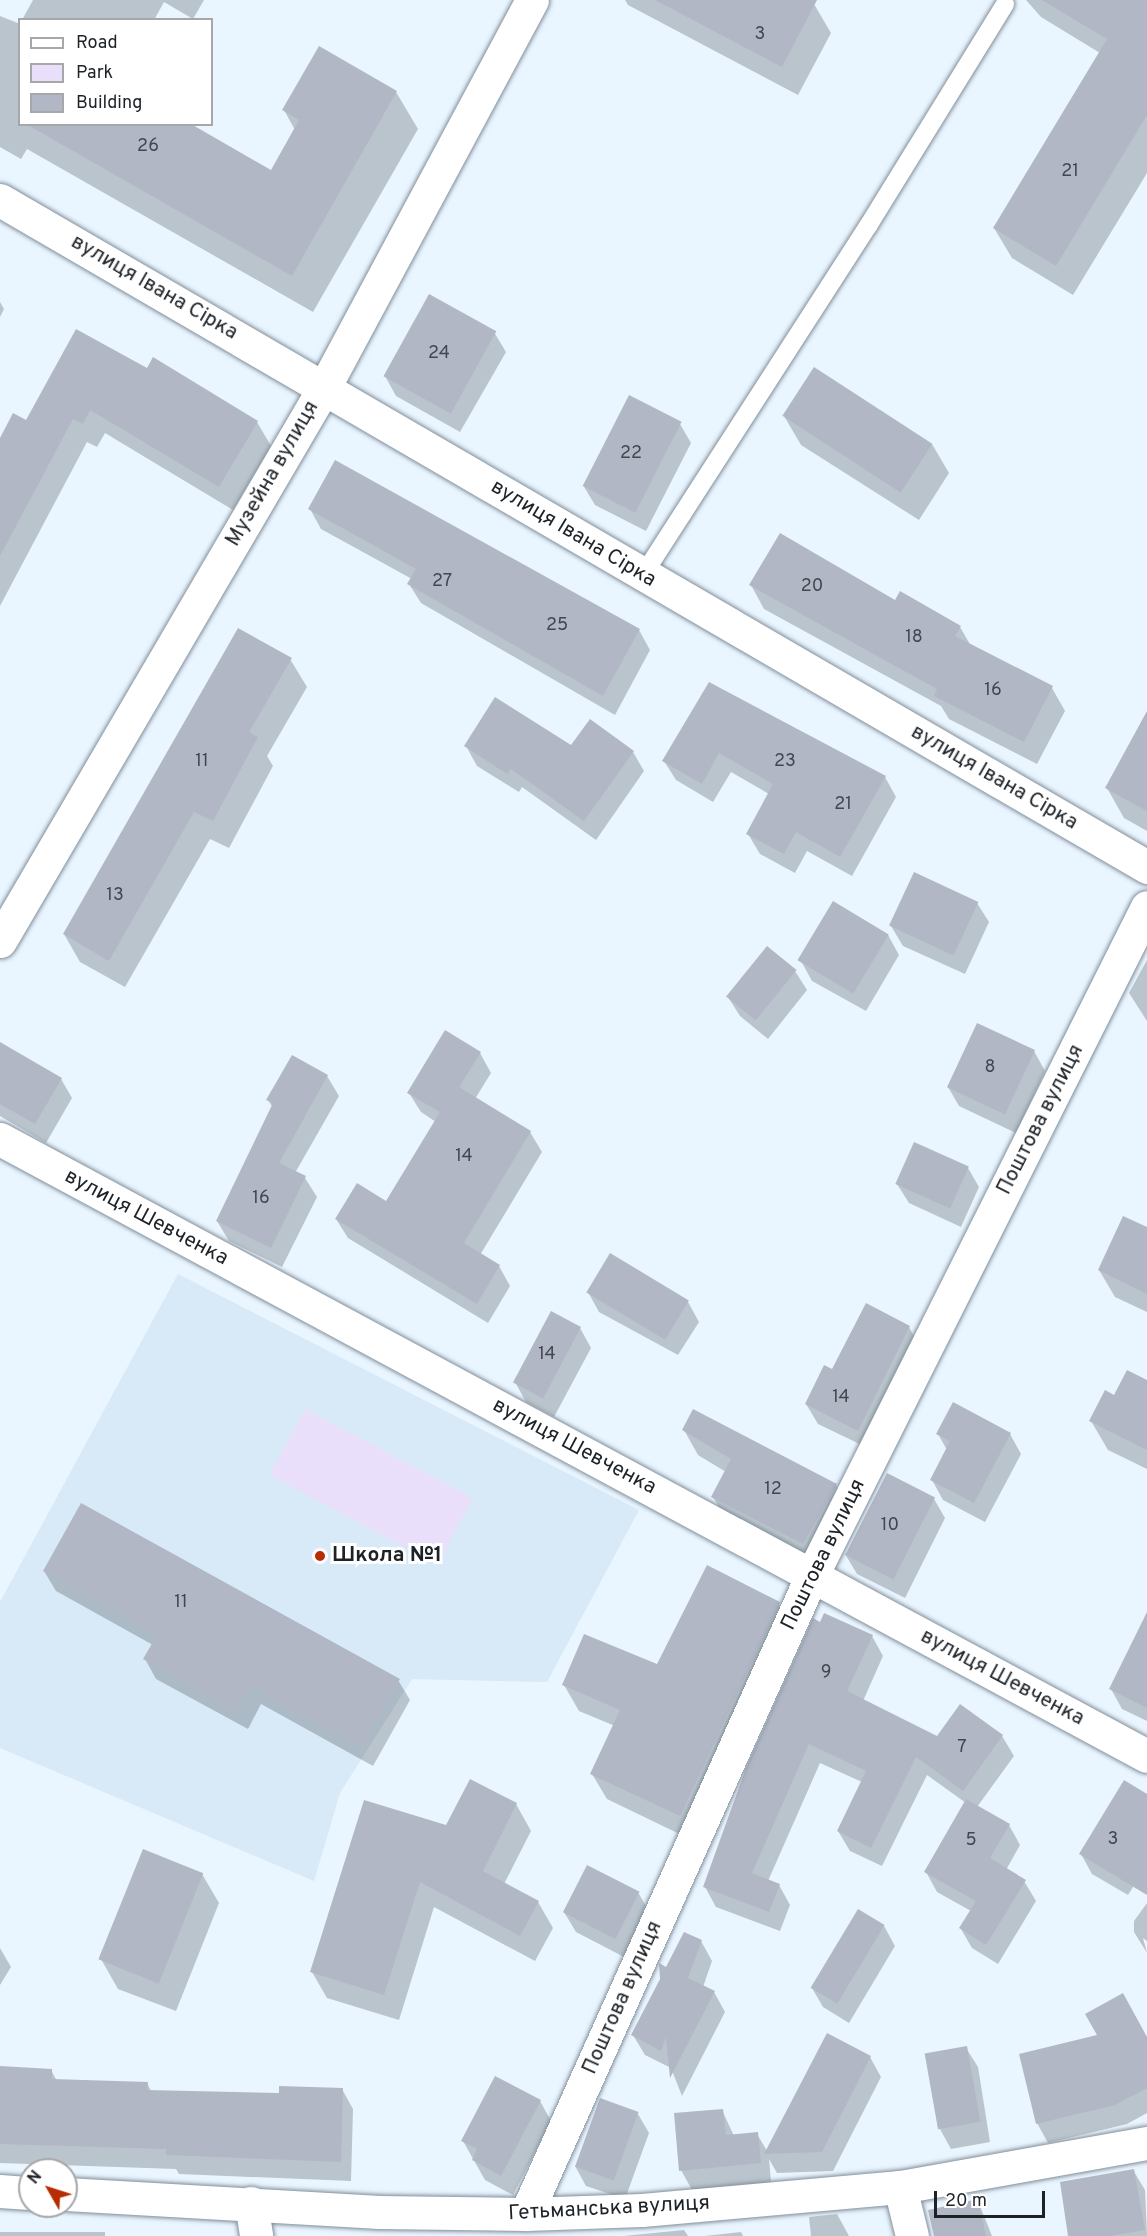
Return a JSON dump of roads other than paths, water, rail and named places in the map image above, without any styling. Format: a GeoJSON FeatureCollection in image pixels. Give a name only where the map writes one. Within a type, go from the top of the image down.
{"type":"FeatureCollection","features":[{"type":"Feature","properties":{"kind":"street","name":"Музейна вулиця"},"geometry":{"type":"LineString","coordinates":[[0,941],[325,386],[532,0]]}},
{"type":"Feature","properties":{"kind":"street","name":"вулиця Івана Сірка"},"geometry":{"type":"LineString","coordinates":[[0,200],[325,386],[643,575],[1147,867]]}},
{"type":"Feature","properties":{"kind":"street","name":"Поштова вулиця"},"geometry":{"type":"LineString","coordinates":[[526,2214],[812,1575],[1147,908]]}},
{"type":"Feature","properties":{"kind":"street","name":"вулиця Шевченка"},"geometry":{"type":"LineString","coordinates":[[0,1139],[1147,1756]]}},
{"type":"Feature","properties":{"kind":"street","name":"Гетьманська вулиця"},"geometry":{"type":"LineString","coordinates":[[78,2195],[379,2212],[526,2214],[642,2210],[900,2187],[1147,2144]]}},
{"type":"Feature","properties":{"kind":"street"},"geometry":{"type":"LineString","coordinates":[[900,2187],[912,2236]]}},
{"type":"Feature","properties":{"kind":"street"},"geometry":{"type":"LineString","coordinates":[[0,2191],[18,2192]]}},
{"type":"Feature","properties":{"kind":"street"},"geometry":{"type":"LineString","coordinates":[[251,2203],[256,2236]]}},
{"type":"Feature","properties":{"kind":"lane"},"geometry":{"type":"LineString","coordinates":[[643,575],[868,226],[1005,4]]}},
{"type":"Feature","properties":{"kind":"place","name":"Школа №1"},"geometry":{"type":"Point","coordinates":[320,1556]}}]}
